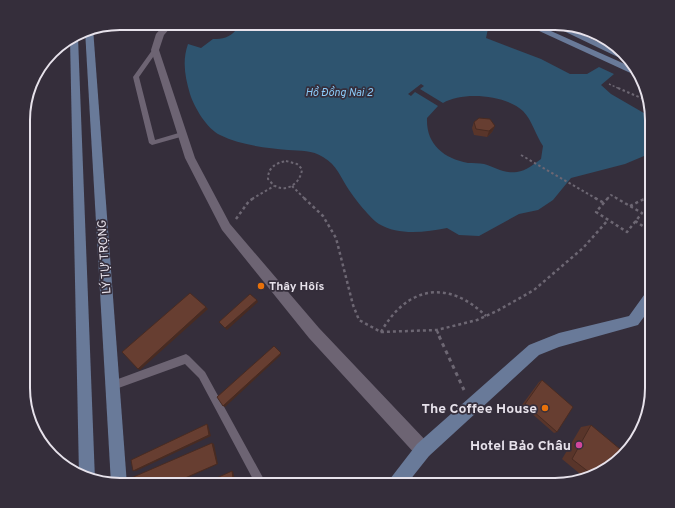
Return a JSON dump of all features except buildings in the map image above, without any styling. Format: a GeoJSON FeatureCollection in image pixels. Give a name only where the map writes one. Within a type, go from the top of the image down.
{"type":"FeatureCollection","features":[{"type":"Feature","properties":{"kind":"street"},"geometry":{"type":"LineString","coordinates":[[164,30],[160,34],[155,50],[190,158],[226,227],[314,333],[423,450]]}},
{"type":"Feature","properties":{"kind":"street"},"geometry":{"type":"LineString","coordinates":[[541,30],[629,69]]}},
{"type":"Feature","properties":{"kind":"street"},"geometry":{"type":"LineString","coordinates":[[572,32],[605,45]]}},
{"type":"Feature","properties":{"kind":"street","name":"LÝ TỰ TRỌNG"},"geometry":{"type":"LineString","coordinates":[[89,35],[120,478]]}},
{"type":"Feature","properties":{"kind":"street","name":"LÝ TỰ TRỌNG"},"geometry":{"type":"LineString","coordinates":[[74,43],[87,472]]}},
{"type":"Feature","properties":{"kind":"street"},"geometry":{"type":"LineString","coordinates":[[401,478],[423,450],[471,405],[534,350],[559,340],[633,321],[645,305]]}},
{"type":"Feature","properties":{"kind":"lane"},"geometry":{"type":"LineString","coordinates":[[155,50],[136,77],[152,143],[182,134]]}},
{"type":"Feature","properties":{"kind":"lane"},"geometry":{"type":"LineString","coordinates":[[113,385],[186,359],[202,375],[258,478]]}},
{"type":"Feature","properties":{"kind":"path"},"geometry":{"type":"LineString","coordinates":[[609,84],[642,99]]}},
{"type":"Feature","properties":{"kind":"path"},"geometry":{"type":"LineString","coordinates":[[521,155],[575,185],[604,204]]}},
{"type":"Feature","properties":{"kind":"path"},"geometry":{"type":"LineString","coordinates":[[286,161],[296,164],[302,171],[302,178],[292,186],[286,188],[274,186],[268,179],[269,170],[275,164],[286,161]]}},
{"type":"Feature","properties":{"kind":"path"},"geometry":{"type":"LineString","coordinates":[[226,227],[240,216],[249,201],[274,186]]}},
{"type":"Feature","properties":{"kind":"path"},"geometry":{"type":"LineString","coordinates":[[292,186],[324,216],[336,238],[353,305],[360,320],[381,332],[437,330],[477,320],[486,316],[534,290],[583,248],[608,220]]}},
{"type":"Feature","properties":{"kind":"path"},"geometry":{"type":"LineString","coordinates":[[611,195],[629,206],[642,213],[627,232],[596,212],[611,195]]}},
{"type":"Feature","properties":{"kind":"path"},"geometry":{"type":"LineString","coordinates":[[629,206],[645,198]]}},
{"type":"Feature","properties":{"kind":"path"},"geometry":{"type":"LineString","coordinates":[[636,222],[645,228]]}},
{"type":"Feature","properties":{"kind":"path"},"geometry":{"type":"LineString","coordinates":[[381,332],[394,312],[407,301],[418,295],[435,290],[452,293],[468,300],[486,316]]}},
{"type":"Feature","properties":{"kind":"path"},"geometry":{"type":"LineString","coordinates":[[437,330],[471,405]]}},
{"type":"Feature","properties":{"kind":"water","name":"Hồ Đồng Nai 2"},"geometry":{"type":"Polygon","coordinates":[[[236,30],[488,30],[486,38],[541,59],[570,74],[587,74],[599,67],[614,74],[601,85],[611,94],[644,113],[645,155],[625,164],[571,178],[553,200],[538,210],[519,214],[479,236],[459,235],[447,228],[422,232],[404,232],[387,228],[379,224],[371,217],[352,194],[332,164],[323,157],[311,152],[245,144],[220,135],[206,123],[195,105],[188,88],[185,69],[186,50],[188,44],[201,48],[213,39],[223,38],[236,30]],[[421,84],[408,94],[411,96],[415,92],[438,106],[427,118],[429,135],[438,148],[451,158],[468,163],[484,164],[504,171],[512,172],[524,170],[541,159],[543,146],[526,115],[516,106],[506,101],[484,96],[462,97],[451,99],[443,103],[420,89],[424,86],[421,84]]]}},
{"type":"Feature","properties":{"kind":"place","name":"Thây Hôís"},"geometry":{"type":"Point","coordinates":[261,286]}},
{"type":"Feature","properties":{"kind":"place","name":"The Coffee House"},"geometry":{"type":"Point","coordinates":[545,408]}},
{"type":"Feature","properties":{"kind":"place","name":"Hotel Bảo Châu"},"geometry":{"type":"Point","coordinates":[579,445]}}]}
